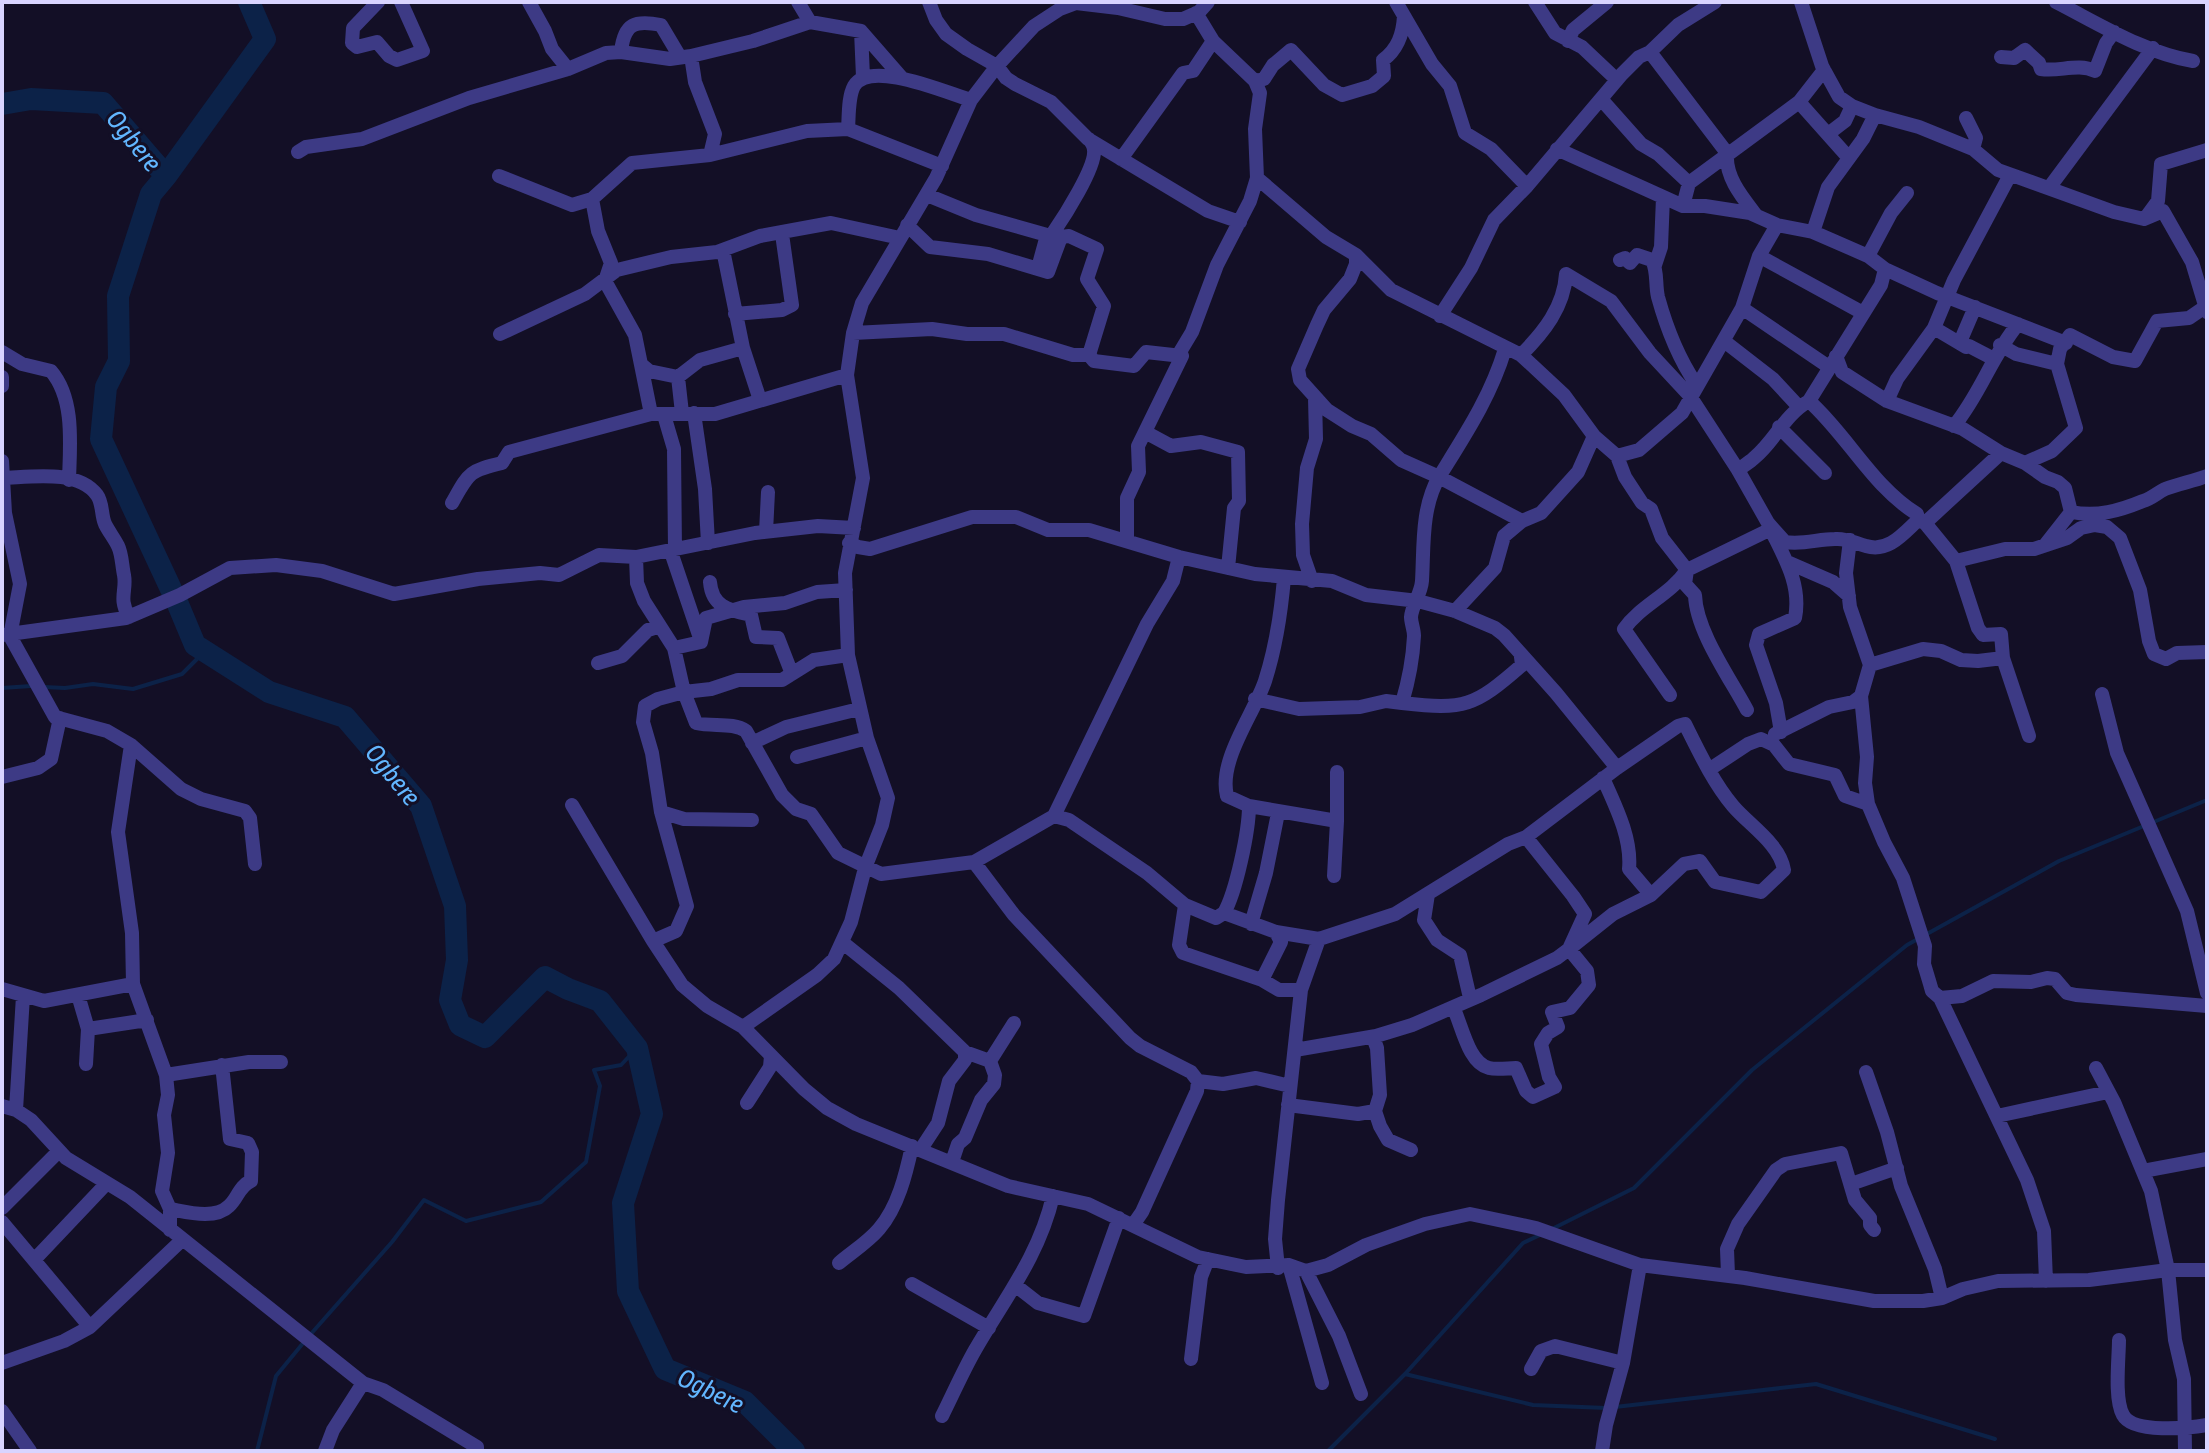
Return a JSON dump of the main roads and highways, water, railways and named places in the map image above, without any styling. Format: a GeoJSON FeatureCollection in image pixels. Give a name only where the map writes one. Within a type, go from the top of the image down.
{"type":"FeatureCollection","features":[{"type":"Feature","properties":{"kind":"waterway"},"geometry":{"type":"LineString","coordinates":[[166,176],[265,39],[249,2]]}},
{"type":"Feature","properties":{"kind":"waterway","name":"Ogbere"},"geometry":{"type":"LineString","coordinates":[[2,104],[31,99],[103,103],[166,176],[151,194],[118,296],[119,361],[106,387],[101,439],[195,645],[269,692],[345,717],[421,806],[455,906],[457,960],[450,1000],[460,1025],[485,1037],[545,977],[600,1001],[637,1048],[652,1114],[623,1203],[628,1291],[665,1369],[745,1402],[794,1451]]}},
{"type":"Feature","properties":{"kind":"waterway"},"geometry":{"type":"LineString","coordinates":[[44,687],[93,684],[133,689],[182,674],[199,657],[195,645]]}},
{"type":"Feature","properties":{"kind":"waterway"},"geometry":{"type":"LineString","coordinates":[[2,688],[31,686]]}},
{"type":"Feature","properties":{"kind":"waterway"},"geometry":{"type":"LineString","coordinates":[[1550,1230],[1634,1188],[1752,1070],[1907,945],[2059,861],[2207,800]]}},
{"type":"Feature","properties":{"kind":"waterway"},"geometry":{"type":"LineString","coordinates":[[310,1335],[392,1242],[424,1200],[466,1221],[541,1202],[586,1162],[600,1086],[594,1070],[621,1065],[637,1048]]}},
{"type":"Feature","properties":{"kind":"waterway"},"geometry":{"type":"LineString","coordinates":[[1328,1451],[1405,1374],[1523,1243],[1542,1234]]}},
{"type":"Feature","properties":{"kind":"waterway"},"geometry":{"type":"LineString","coordinates":[[257,1451],[276,1376],[304,1342]]}},
{"type":"Feature","properties":{"kind":"waterway"},"geometry":{"type":"LineString","coordinates":[[1405,1374],[1533,1405],[1606,1408]]}},
{"type":"Feature","properties":{"kind":"waterway"},"geometry":{"type":"LineString","coordinates":[[1615,1407],[1816,1384],[1995,1439]]}}]}
